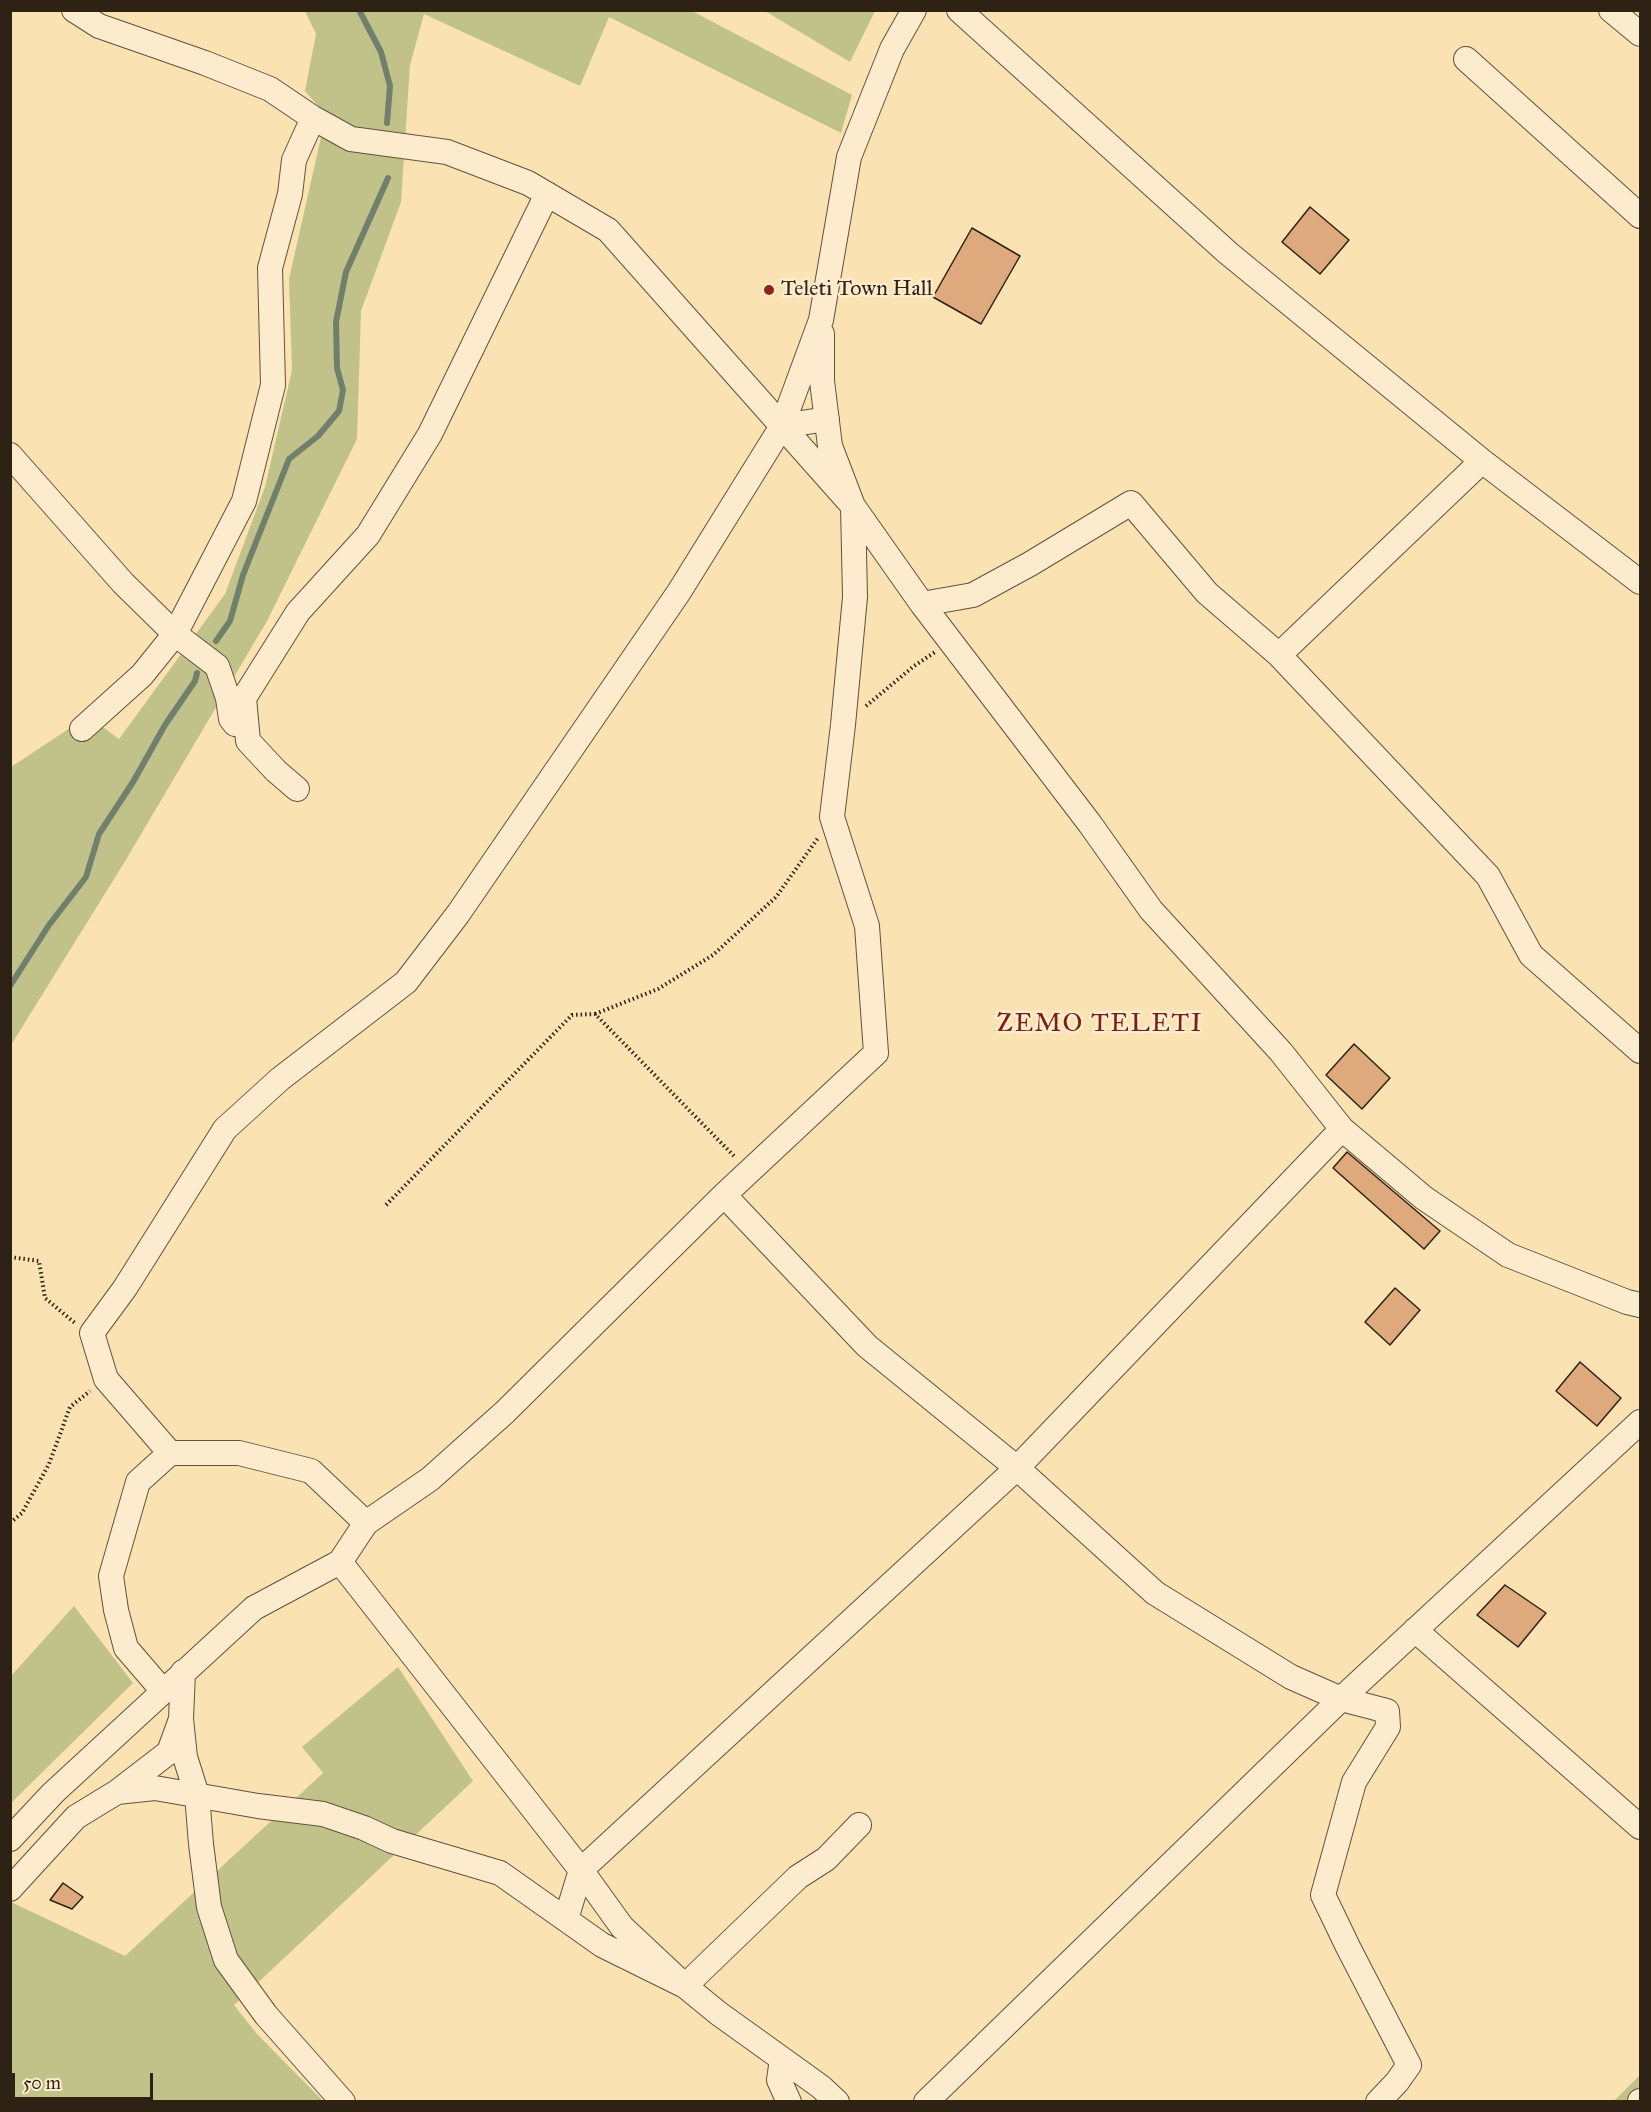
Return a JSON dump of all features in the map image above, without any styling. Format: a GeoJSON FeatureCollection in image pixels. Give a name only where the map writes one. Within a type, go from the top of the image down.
{"type":"FeatureCollection","features":[{"type":"Feature","properties":{"kind":"street"},"geometry":{"type":"LineString","coordinates":[[74,10],[99,26],[205,63],[270,89],[313,118],[351,139],[447,152],[528,183],[608,230],[853,506],[922,604],[1090,824],[1151,910],[1281,1052],[1342,1129],[1424,1198],[1508,1255],[1627,1302],[1641,1305]]}},
{"type":"Feature","properties":{"kind":"street"},"geometry":{"type":"LineString","coordinates":[[170,1453],[106,1379],[92,1333],[125,1288],[225,1129],[280,1079],[406,982],[458,914],[679,592],[782,426],[821,320],[849,157],[892,49],[914,10]]}},
{"type":"Feature","properties":{"kind":"street"},"geometry":{"type":"LineString","coordinates":[[959,10],[1227,253],[1482,461],[1641,582]]}},
{"type":"Feature","properties":{"kind":"street"},"geometry":{"type":"LineString","coordinates":[[1611,10],[1641,34]]}},
{"type":"Feature","properties":{"kind":"street"},"geometry":{"type":"LineString","coordinates":[[1466,59],[1641,216]]}},
{"type":"Feature","properties":{"kind":"street"},"geometry":{"type":"LineString","coordinates":[[82,729],[142,675],[175,634],[244,501],[273,385],[270,268],[290,194],[294,160],[313,118]]}},
{"type":"Feature","properties":{"kind":"street"},"geometry":{"type":"LineString","coordinates":[[248,741],[243,698],[298,612],[368,535],[430,434],[547,194]]}},
{"type":"Feature","properties":{"kind":"street"},"geometry":{"type":"LineString","coordinates":[[10,1839],[53,1793],[254,1608],[340,1562],[366,1523],[430,1479],[505,1412],[724,1195],[876,1053],[867,926],[832,817],[855,597],[853,506],[830,446],[822,381],[821,320]]}},
{"type":"Feature","properties":{"kind":"street"},"geometry":{"type":"LineString","coordinates":[[782,426],[827,419]]}},
{"type":"Feature","properties":{"kind":"street"},"geometry":{"type":"LineString","coordinates":[[10,455],[123,582],[175,634],[217,666],[228,698],[231,719],[276,771],[297,789]]}},
{"type":"Feature","properties":{"kind":"street"},"geometry":{"type":"LineString","coordinates":[[1280,655],[1482,461]]}},
{"type":"Feature","properties":{"kind":"street"},"geometry":{"type":"LineString","coordinates":[[922,604],[973,595],[1030,564],[1131,503],[1207,593],[1280,655],[1488,876],[1531,955],[1641,1051]]}},
{"type":"Feature","properties":{"kind":"street"},"geometry":{"type":"LineString","coordinates":[[566,1919],[581,1870],[1017,1468],[1342,1129]]}},
{"type":"Feature","properties":{"kind":"street"},"geometry":{"type":"LineString","coordinates":[[724,1195],[867,1346],[1017,1468],[1155,1593],[1291,1677],[1341,1699],[1388,1711],[1388,1727],[1354,1782],[1323,1895],[1409,2065],[1378,2102]]}},
{"type":"Feature","properties":{"kind":"street"},"geometry":{"type":"LineString","coordinates":[[926,2102],[1341,1699],[1641,1422]]}},
{"type":"Feature","properties":{"kind":"street"},"geometry":{"type":"LineString","coordinates":[[163,1691],[126,1648],[116,1610],[111,1576],[138,1482],[170,1453],[239,1453],[311,1472],[366,1523]]}},
{"type":"Feature","properties":{"kind":"street"},"geometry":{"type":"LineString","coordinates":[[340,1562],[581,1870],[622,1927],[718,2013],[821,2087],[837,2102]]}},
{"type":"Feature","properties":{"kind":"street"},"geometry":{"type":"LineString","coordinates":[[1415,1630],[1641,1827]]}},
{"type":"Feature","properties":{"kind":"street"},"geometry":{"type":"LineString","coordinates":[[183,1672],[181,1719],[185,1757],[197,1795],[209,1907],[226,1960],[267,2015],[343,2102]]}},
{"type":"Feature","properties":{"kind":"street"},"geometry":{"type":"LineString","coordinates":[[10,1889],[76,1817],[117,1792],[169,1752],[181,1719]]}},
{"type":"Feature","properties":{"kind":"street"},"geometry":{"type":"LineString","coordinates":[[117,1792],[155,1788],[323,1814],[364,1828],[392,1841],[500,1873],[602,1945],[686,1986]]}},
{"type":"Feature","properties":{"kind":"street"},"geometry":{"type":"LineString","coordinates":[[686,1986],[798,1877],[826,1859],[859,1825]]}},
{"type":"Feature","properties":{"kind":"street"},"geometry":{"type":"LineString","coordinates":[[782,2060],[779,2080],[789,2102]]}},
{"type":"Feature","properties":{"kind":"path"},"geometry":{"type":"LineString","coordinates":[[843,725],[914,666],[951,641]]}},
{"type":"Feature","properties":{"kind":"path"},"geometry":{"type":"LineString","coordinates":[[386,1205],[572,1014],[595,1014],[658,989],[713,955],[776,897],[832,817]]}},
{"type":"Feature","properties":{"kind":"path"},"geometry":{"type":"LineString","coordinates":[[595,1014],[749,1172]]}},
{"type":"Feature","properties":{"kind":"path"},"geometry":{"type":"LineString","coordinates":[[10,1257],[39,1261],[45,1298],[75,1324],[92,1333]]}},
{"type":"Feature","properties":{"kind":"path"},"geometry":{"type":"LineString","coordinates":[[10,1523],[22,1513],[49,1464],[70,1407],[106,1379]]}},
{"type":"Feature","properties":{"kind":"green space"},"geometry":{"type":"Polygon","coordinates":[[[305,11],[692,11],[852,95],[841,133],[609,17],[580,86],[424,14],[410,65],[401,202],[361,311],[357,439],[267,621],[124,863],[11,1045],[11,767],[88,716],[119,739],[225,594],[265,487],[292,370],[289,279],[326,115],[305,91],[316,34],[305,11]]]}},
{"type":"Feature","properties":{"kind":"green space"},"geometry":{"type":"Polygon","coordinates":[[[765,11],[875,11],[850,62],[765,11]]]}},
{"type":"Feature","properties":{"kind":"green space"},"geometry":{"type":"Polygon","coordinates":[[[74,1606],[133,1683],[11,1803],[11,1676],[74,1606]]]}},
{"type":"Feature","properties":{"kind":"green space"},"geometry":{"type":"Polygon","coordinates":[[[398,1667],[473,1781],[234,2005],[257,2034],[323,2101],[11,2102],[11,1902],[125,1956],[323,1773],[302,1747],[398,1667]]]}},
{"type":"Feature","properties":{"kind":"green space"},"geometry":{"type":"Polygon","coordinates":[[[1640,2075],[1640,2101],[1614,2101],[1640,2075]]]}},
{"type":"Feature","properties":{"kind":"building"},"geometry":{"type":"Polygon","coordinates":[[[1310,207],[1349,240],[1320,274],[1282,242],[1310,207]]]}},
{"type":"Feature","properties":{"kind":"building"},"geometry":{"type":"Polygon","coordinates":[[[972,228],[1020,256],[981,324],[933,297],[972,228]]]}},
{"type":"Feature","properties":{"kind":"building"},"geometry":{"type":"Polygon","coordinates":[[[1354,1044],[1390,1078],[1362,1109],[1326,1075],[1354,1044]]]}},
{"type":"Feature","properties":{"kind":"building"},"geometry":{"type":"Polygon","coordinates":[[[1347,1152],[1440,1231],[1424,1249],[1333,1168],[1347,1152]]]}},
{"type":"Feature","properties":{"kind":"building"},"geometry":{"type":"Polygon","coordinates":[[[1395,1288],[1420,1310],[1390,1345],[1365,1322],[1395,1288]]]}},
{"type":"Feature","properties":{"kind":"building"},"geometry":{"type":"Polygon","coordinates":[[[1580,1362],[1621,1398],[1597,1426],[1556,1391],[1580,1362]]]}},
{"type":"Feature","properties":{"kind":"building"},"geometry":{"type":"Polygon","coordinates":[[[1505,1585],[1546,1613],[1518,1647],[1477,1615],[1505,1585]]]}},
{"type":"Feature","properties":{"kind":"building"},"geometry":{"type":"Polygon","coordinates":[[[63,1883],[83,1897],[72,1909],[50,1900],[63,1883]]]}},
{"type":"Feature","properties":{"kind":"waterway"},"geometry":{"type":"LineString","coordinates":[[359,10],[381,52],[390,86],[387,123]]}},
{"type":"Feature","properties":{"kind":"waterway"},"geometry":{"type":"LineString","coordinates":[[216,641],[230,621],[243,575],[289,459],[318,436],[339,411],[343,390],[337,368],[336,322],[346,272],[388,178]]}},
{"type":"Feature","properties":{"kind":"waterway"},"geometry":{"type":"LineString","coordinates":[[10,986],[49,925],[86,877],[99,834],[133,782],[165,725],[195,681],[197,673]]}},
{"type":"Feature","properties":{"kind":"place","name":"Teleti Town Hall"},"geometry":{"type":"Point","coordinates":[769,290]}},
{"type":"Feature","properties":{"kind":"district","name":"ZEMO TELETI"},"geometry":{"type":"Point","coordinates":[1100,1025]}}]}
